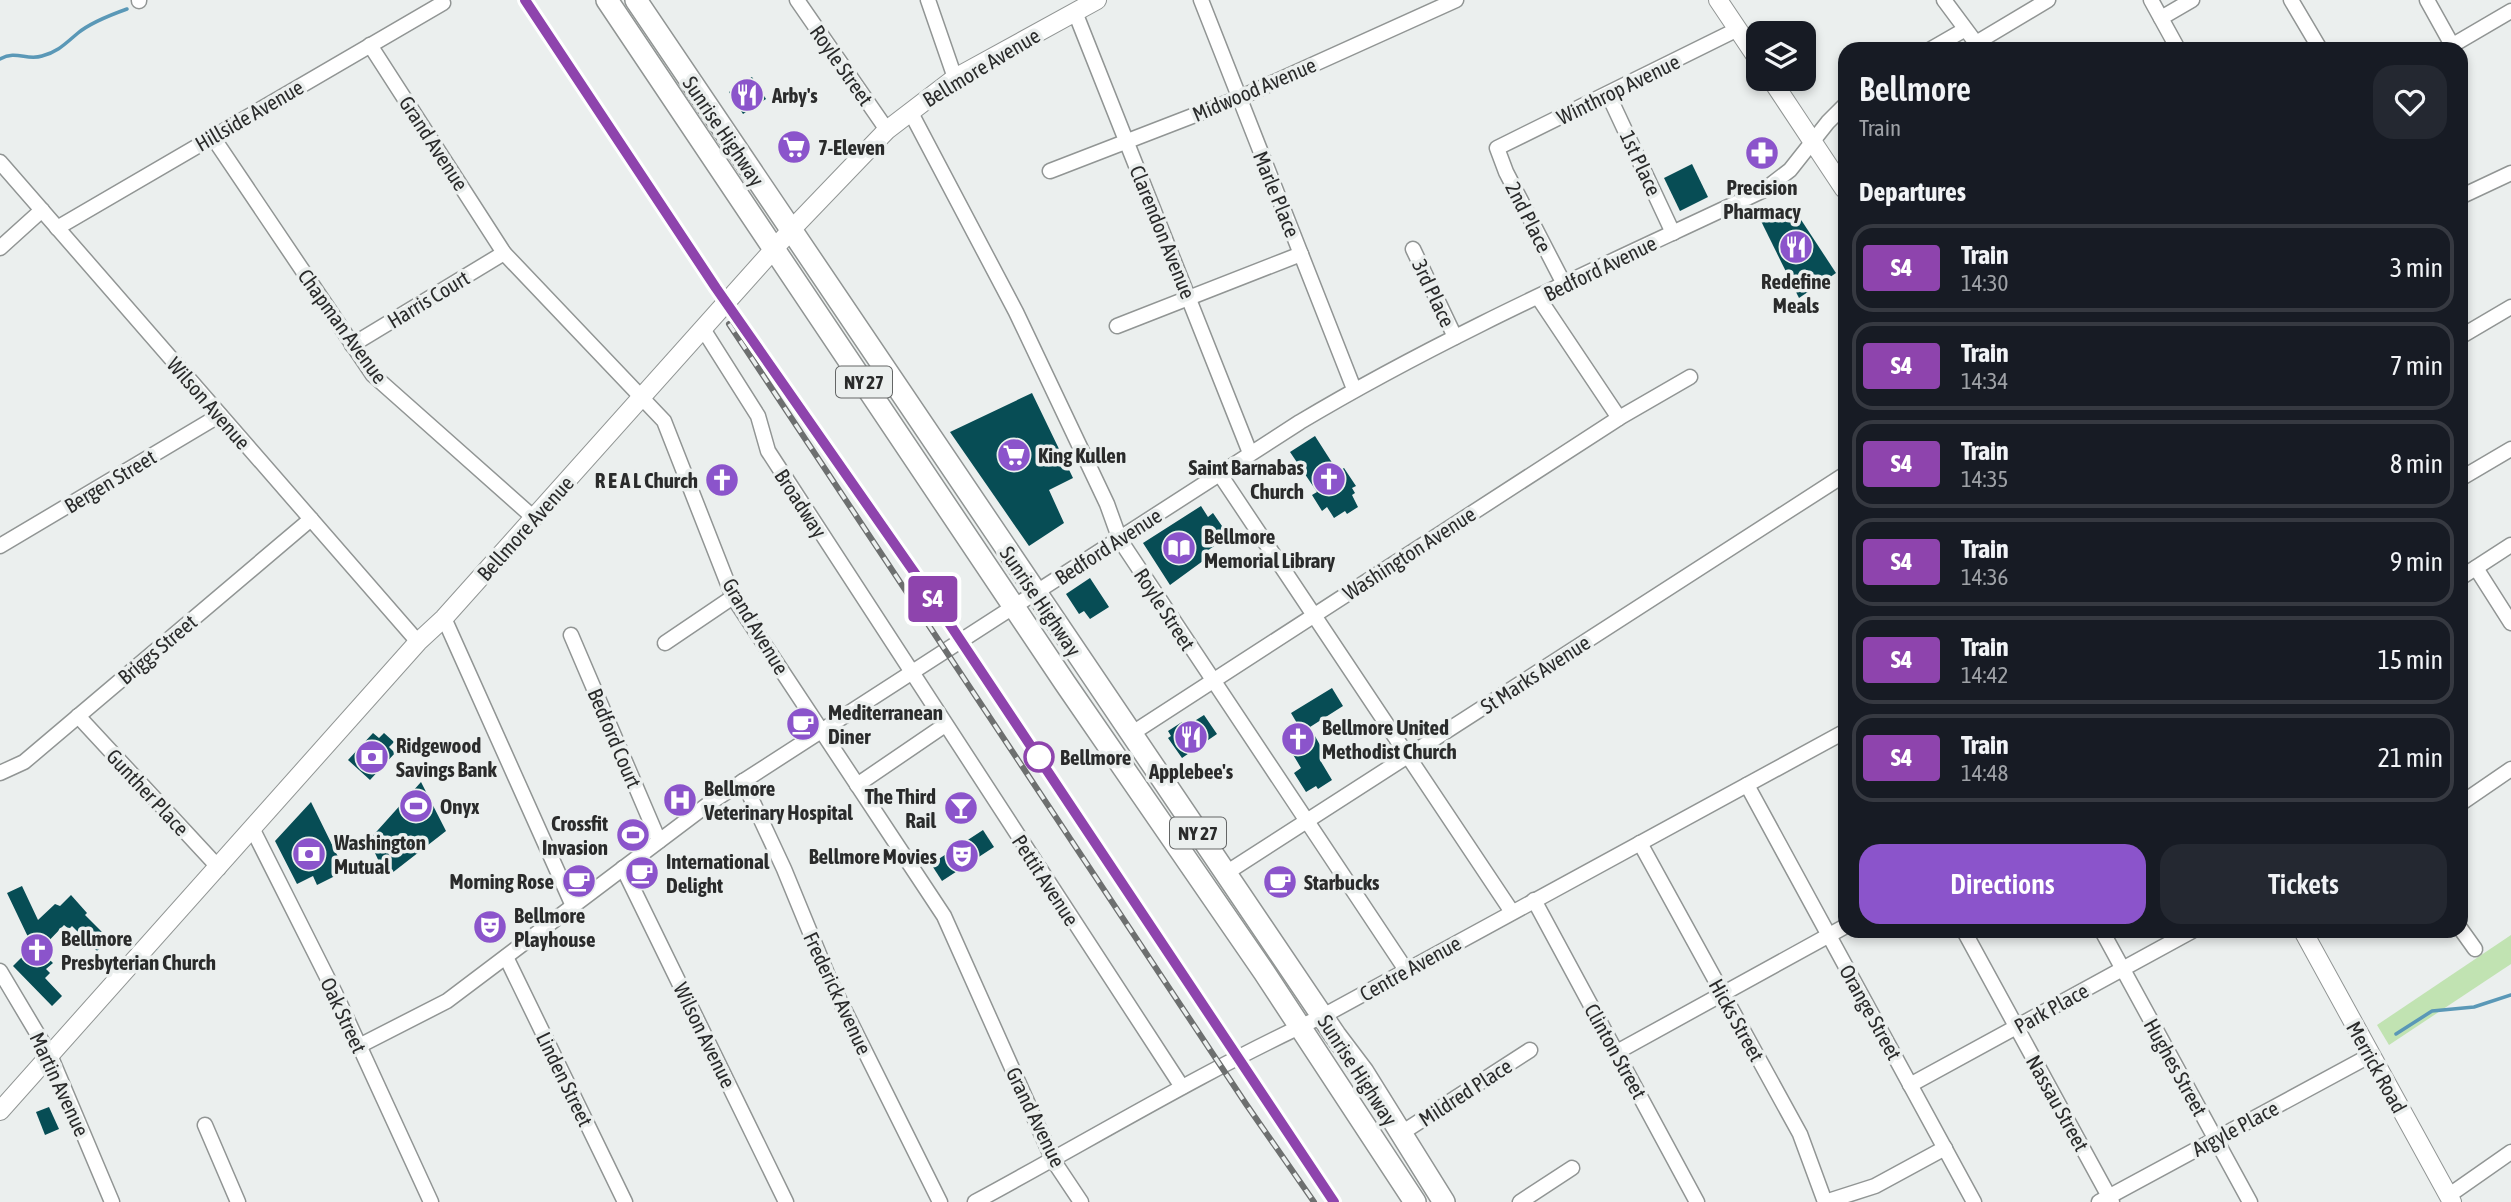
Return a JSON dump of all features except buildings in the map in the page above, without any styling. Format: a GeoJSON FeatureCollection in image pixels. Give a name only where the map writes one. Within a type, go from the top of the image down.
{"type":"FeatureCollection","features":[{"type":"Feature","properties":{"kind":"highway","name":"Sunrise Highway"},"geometry":{"type":"LineString","coordinates":[[607,0],[1300,1027],[1415,1202]]}},
{"type":"Feature","properties":{"kind":"highway","name":"Sunrise Highway"},"geometry":{"type":"LineString","coordinates":[[636,0],[1130,734],[1363,1072],[1444,1202]]}},
{"type":"Feature","properties":{"kind":"main road","name":"Bellmore Avenue"},"geometry":{"type":"LineString","coordinates":[[0,1111],[418,642],[444,618],[791,230],[887,130],[955,78],[1097,0]]}},
{"type":"Feature","properties":{"kind":"main road"},"geometry":{"type":"LineString","coordinates":[[1718,0],[1746,41]]}},
{"type":"Feature","properties":{"kind":"main road"},"geometry":{"type":"LineString","coordinates":[[1779,91],[1838,180]]}},
{"type":"Feature","properties":{"kind":"main road","name":"Merrick Road"},"geometry":{"type":"LineString","coordinates":[[2307,938],[2450,1199]]}},
{"type":"Feature","properties":{"kind":"street","name":"Royle Street"},"geometry":{"type":"LineString","coordinates":[[797,0],[887,130]]}},
{"type":"Feature","properties":{"kind":"street"},"geometry":{"type":"LineString","coordinates":[[928,0],[955,78]]}},
{"type":"Feature","properties":{"kind":"street","name":"Marle Place"},"geometry":{"type":"LineString","coordinates":[[1200,0],[1354,389]]}},
{"type":"Feature","properties":{"kind":"street","name":"Midwood Avenue"},"geometry":{"type":"LineString","coordinates":[[1050,170],[1239,97],[1456,0]]}},
{"type":"Feature","properties":{"kind":"street"},"geometry":{"type":"LineString","coordinates":[[1944,0],[1975,42]]}},
{"type":"Feature","properties":{"kind":"street"},"geometry":{"type":"LineString","coordinates":[[1978,42],[2048,0]]}},
{"type":"Feature","properties":{"kind":"street"},"geometry":{"type":"LineString","coordinates":[[2151,0],[2174,42]]}},
{"type":"Feature","properties":{"kind":"street"},"geometry":{"type":"LineString","coordinates":[[2161,18],[2192,0]]}},
{"type":"Feature","properties":{"kind":"street"},"geometry":{"type":"LineString","coordinates":[[2291,0],[2316,42]]}},
{"type":"Feature","properties":{"kind":"street"},"geometry":{"type":"LineString","coordinates":[[2427,0],[2447,42]]}},
{"type":"Feature","properties":{"kind":"street","name":"Hillside Avenue"},"geometry":{"type":"LineString","coordinates":[[57,228],[443,3]]}},
{"type":"Feature","properties":{"kind":"street"},"geometry":{"type":"LineString","coordinates":[[2458,42],[2511,11]]}},
{"type":"Feature","properties":{"kind":"street","name":"Clarendon Avenue"},"geometry":{"type":"LineString","coordinates":[[1075,12],[1250,453]]}},
{"type":"Feature","properties":{"kind":"street","name":"Winthrop Avenue"},"geometry":{"type":"LineString","coordinates":[[1497,148],[1738,29]]}},
{"type":"Feature","properties":{"kind":"street"},"geometry":{"type":"LineString","coordinates":[[1943,42],[1964,30]]}},
{"type":"Feature","properties":{"kind":"street","name":"Grand Avenue"},"geometry":{"type":"LineString","coordinates":[[370,45],[504,253],[664,421],[733,597],[944,916],[1053,1160],[1081,1202]]}},
{"type":"Feature","properties":{"kind":"street","name":"1st Place"},"geometry":{"type":"LineString","coordinates":[[1608,94],[1673,233]]}},
{"type":"Feature","properties":{"kind":"street","name":"Royle Street"},"geometry":{"type":"LineString","coordinates":[[910,111],[1016,312],[1107,504],[1120,540],[1406,970]]}},
{"type":"Feature","properties":{"kind":"street","name":"Bedford Avenue"},"geometry":{"type":"LineString","coordinates":[[359,1046],[447,1001],[743,781],[1120,540],[1250,453],[1354,389],[1564,284],[1764,190],[1790,170],[1838,112]]}},
{"type":"Feature","properties":{"kind":"street","name":"Chapman Avenue"},"geometry":{"type":"LineString","coordinates":[[212,136],[373,375],[534,518]]}},
{"type":"Feature","properties":{"kind":"street","name":"2nd Place"},"geometry":{"type":"LineString","coordinates":[[1497,148],[1506,172],[1564,284]]}},
{"type":"Feature","properties":{"kind":"street","name":"Wilson Avenue"},"geometry":{"type":"LineString","coordinates":[[0,162],[418,642]]}},
{"type":"Feature","properties":{"kind":"street"},"geometry":{"type":"LineString","coordinates":[[2468,194],[2509,178]]}},
{"type":"Feature","properties":{"kind":"street"},"geometry":{"type":"LineString","coordinates":[[0,248],[42,211]]}},
{"type":"Feature","properties":{"kind":"street","name":"3rd Place"},"geometry":{"type":"LineString","coordinates":[[1413,249],[1455,337]]}},
{"type":"Feature","properties":{"kind":"street","name":"Harris Court"},"geometry":{"type":"LineString","coordinates":[[352,345],[504,253]]}},
{"type":"Feature","properties":{"kind":"street"},"geometry":{"type":"LineString","coordinates":[[1117,327],[1301,254]]}},
{"type":"Feature","properties":{"kind":"street"},"geometry":{"type":"LineString","coordinates":[[1538,297],[1619,418]]}},
{"type":"Feature","properties":{"kind":"street"},"geometry":{"type":"LineString","coordinates":[[2468,332],[2511,307]]}},
{"type":"Feature","properties":{"kind":"street","name":"Broadway"},"geometry":{"type":"LineString","coordinates":[[703,329],[758,416],[768,452],[910,672]]}},
{"type":"Feature","properties":{"kind":"street","name":"Washington Avenue"},"geometry":{"type":"LineString","coordinates":[[1130,734],[1619,418],[1690,377]]}},
{"type":"Feature","properties":{"kind":"street","name":"Bergen Street"},"geometry":{"type":"LineString","coordinates":[[0,546],[220,415]]}},
{"type":"Feature","properties":{"kind":"street"},"geometry":{"type":"LineString","coordinates":[[2468,474],[2511,449]]}},
{"type":"Feature","properties":{"kind":"street"},"geometry":{"type":"LineString","coordinates":[[1219,473],[1512,912]]}},
{"type":"Feature","properties":{"kind":"street","name":"St Marks Avenue"},"geometry":{"type":"LineString","coordinates":[[1226,873],[1838,478]]}},
{"type":"Feature","properties":{"kind":"street","name":"Briggs Street"},"geometry":{"type":"LineString","coordinates":[[0,773],[23,762],[311,520]]}},
{"type":"Feature","properties":{"kind":"street"},"geometry":{"type":"LineString","coordinates":[[2468,573],[2511,545]]}},
{"type":"Feature","properties":{"kind":"street"},"geometry":{"type":"LineString","coordinates":[[2476,568],[2511,623]]}},
{"type":"Feature","properties":{"kind":"street"},"geometry":{"type":"LineString","coordinates":[[665,643],[733,597]]}},
{"type":"Feature","properties":{"kind":"street"},"geometry":{"type":"LineString","coordinates":[[444,618],[573,905]]}},
{"type":"Feature","properties":{"kind":"street","name":"Bedford Court"},"geometry":{"type":"LineString","coordinates":[[571,635],[659,841]]}},
{"type":"Feature","properties":{"kind":"street","name":"Pettit Avenue"},"geometry":{"type":"LineString","coordinates":[[910,672],[1182,1087]]}},
{"type":"Feature","properties":{"kind":"street","name":"Gunther Place"},"geometry":{"type":"LineString","coordinates":[[78,716],[219,868]]}},
{"type":"Feature","properties":{"kind":"street"},"geometry":{"type":"LineString","coordinates":[[857,785],[945,725]]}},
{"type":"Feature","properties":{"kind":"street","name":"Centre Avenue"},"geometry":{"type":"LineString","coordinates":[[975,1202],[1182,1087],[1323,1016],[1838,735]]}},
{"type":"Feature","properties":{"kind":"street"},"geometry":{"type":"LineString","coordinates":[[2468,799],[2511,769]]}},
{"type":"Feature","properties":{"kind":"street","name":"Frederick Avenue"},"geometry":{"type":"LineString","coordinates":[[743,781],[784,869],[830,981],[940,1202]]}},
{"type":"Feature","properties":{"kind":"street","name":"Orange Street"},"geometry":{"type":"LineString","coordinates":[[1747,785],[1974,1202]]}},
{"type":"Feature","properties":{"kind":"street","name":"Oak Street"},"geometry":{"type":"LineString","coordinates":[[253,830],[359,1046],[431,1202]]}},
{"type":"Feature","properties":{"kind":"street","name":"Hicks Street"},"geometry":{"type":"LineString","coordinates":[[1640,843],[1800,1134],[1825,1202]]}},
{"type":"Feature","properties":{"kind":"street","name":"Wilson Avenue"},"geometry":{"type":"LineString","coordinates":[[624,868],[786,1202]]}},
{"type":"Feature","properties":{"kind":"street","name":"Clinton Street"},"geometry":{"type":"LineString","coordinates":[[1534,900],[1697,1202]]}},
{"type":"Feature","properties":{"kind":"street"},"geometry":{"type":"LineString","coordinates":[[1616,1052],[1838,930]]}},
{"type":"Feature","properties":{"kind":"street","name":"Nassau Street"},"geometry":{"type":"LineString","coordinates":[[1968,938],[2106,1200]]}},
{"type":"Feature","properties":{"kind":"street","name":"Hughes Street"},"geometry":{"type":"LineString","coordinates":[[2106,938],[2250,1202]]}},
{"type":"Feature","properties":{"kind":"street","name":"Park Place"},"geometry":{"type":"LineString","coordinates":[[1910,1084],[2179,938]]}},
{"type":"Feature","properties":{"kind":"street"},"geometry":{"type":"LineString","coordinates":[[2467,938],[2475,949]]}},
{"type":"Feature","properties":{"kind":"street","name":"Linden Street"},"geometry":{"type":"LineString","coordinates":[[506,957],[625,1202]]}},
{"type":"Feature","properties":{"kind":"street","name":"Martin Avenue"},"geometry":{"type":"LineString","coordinates":[[0,971],[51,1055],[112,1202]]}},
{"type":"Feature","properties":{"kind":"street","name":"Mildred Place"},"geometry":{"type":"LineString","coordinates":[[1400,1134],[1530,1050]]}},
{"type":"Feature","properties":{"kind":"street","name":"Argyle Place"},"geometry":{"type":"LineString","coordinates":[[2106,1200],[2371,1055]]}},
{"type":"Feature","properties":{"kind":"street"},"geometry":{"type":"LineString","coordinates":[[205,1125],[238,1202]]}},
{"type":"Feature","properties":{"kind":"street"},"geometry":{"type":"LineString","coordinates":[[1825,1202],[1875,1186],[1945,1148]]}},
{"type":"Feature","properties":{"kind":"street"},"geometry":{"type":"LineString","coordinates":[[2450,1199],[2511,1152]]}},
{"type":"Feature","properties":{"kind":"street"},"geometry":{"type":"LineString","coordinates":[[1520,1202],[1572,1168]]}},
{"type":"Feature","properties":{"kind":"green space"},"geometry":{"type":"Polygon","coordinates":[[[2511,935],[2511,964],[2389,1045],[2377,1025],[2511,935]]]}},
{"type":"Feature","properties":{"kind":"waterway"},"geometry":{"type":"LineString","coordinates":[[0,59],[11,55],[37,57],[48,54],[62,47],[88,26],[127,9]]}},
{"type":"Feature","properties":{"kind":"waterway"},"geometry":{"type":"LineString","coordinates":[[2396,1034],[2432,1011],[2474,1007],[2511,995]]}},
{"type":"Feature","properties":{"kind":"railway"},"geometry":{"type":"LineString","coordinates":[[525,0],[1134,900],[1334,1202]]}},
{"type":"Feature","properties":{"kind":"railway"},"geometry":{"type":"LineString","coordinates":[[729,324],[1246,1104],[1314,1202]]}},
{"type":"Feature","properties":{"kind":"train","name":"S4"},"geometry":{"type":"LineString","coordinates":[[525,0],[716,288],[935,602],[1334,1202]]}},
{"type":"Feature","properties":{"kind":"place","name":"Arby's"},"geometry":{"type":"Point","coordinates":[747,95]}},
{"type":"Feature","properties":{"kind":"place","name":"7-Eleven"},"geometry":{"type":"Point","coordinates":[794,147]}},
{"type":"Feature","properties":{"kind":"place","name":"Precision Pharmacy"},"geometry":{"type":"Point","coordinates":[1762,153]}},
{"type":"Feature","properties":{"kind":"place","name":"Redefine Meals"},"geometry":{"type":"Point","coordinates":[1796,247]}},
{"type":"Feature","properties":{"kind":"place","name":"King Kullen"},"geometry":{"type":"Point","coordinates":[1014,455]}},
{"type":"Feature","properties":{"kind":"place","name":"Saint Barnabas Church"},"geometry":{"type":"Point","coordinates":[1329,479]}},
{"type":"Feature","properties":{"kind":"place","name":"R E A L Church"},"geometry":{"type":"Point","coordinates":[722,480]}},
{"type":"Feature","properties":{"kind":"place","name":"Bellmore Memorial Library"},"geometry":{"type":"Point","coordinates":[1179,548]}},
{"type":"Feature","properties":{"kind":"place","name":"Mediterranean Diner"},"geometry":{"type":"Point","coordinates":[803,724]}},
{"type":"Feature","properties":{"kind":"place","name":"Applebee's"},"geometry":{"type":"Point","coordinates":[1191,737]}},
{"type":"Feature","properties":{"kind":"place","name":"Bellmore United Methodist Church"},"geometry":{"type":"Point","coordinates":[1298,739]}},
{"type":"Feature","properties":{"kind":"place","name":"Ridgewood Savings Bank"},"geometry":{"type":"Point","coordinates":[372,757]}},
{"type":"Feature","properties":{"kind":"place","name":"Bellmore"},"geometry":{"type":"Point","coordinates":[1039,757]}},
{"type":"Feature","properties":{"kind":"place","name":"Bellmore Veterinary Hospital"},"geometry":{"type":"Point","coordinates":[680,800]}},
{"type":"Feature","properties":{"kind":"place","name":"Onyx"},"geometry":{"type":"Point","coordinates":[416,806]}},
{"type":"Feature","properties":{"kind":"place","name":"The Third Rail"},"geometry":{"type":"Point","coordinates":[961,808]}},
{"type":"Feature","properties":{"kind":"place","name":"Crossfit Invasion"},"geometry":{"type":"Point","coordinates":[633,835]}},
{"type":"Feature","properties":{"kind":"place","name":"Washington Mutual"},"geometry":{"type":"Point","coordinates":[309,854]}},
{"type":"Feature","properties":{"kind":"place","name":"Bellmore Movies"},"geometry":{"type":"Point","coordinates":[962,856]}},
{"type":"Feature","properties":{"kind":"place","name":"International Delight"},"geometry":{"type":"Point","coordinates":[642,873]}},
{"type":"Feature","properties":{"kind":"place","name":"Morning Rose"},"geometry":{"type":"Point","coordinates":[579,881]}},
{"type":"Feature","properties":{"kind":"place","name":"Starbucks"},"geometry":{"type":"Point","coordinates":[1280,882]}},
{"type":"Feature","properties":{"kind":"place","name":"Bellmore Playhouse"},"geometry":{"type":"Point","coordinates":[490,927]}},
{"type":"Feature","properties":{"kind":"place","name":"Bellmore Presbyterian Church"},"geometry":{"type":"Point","coordinates":[37,950]}}]}
